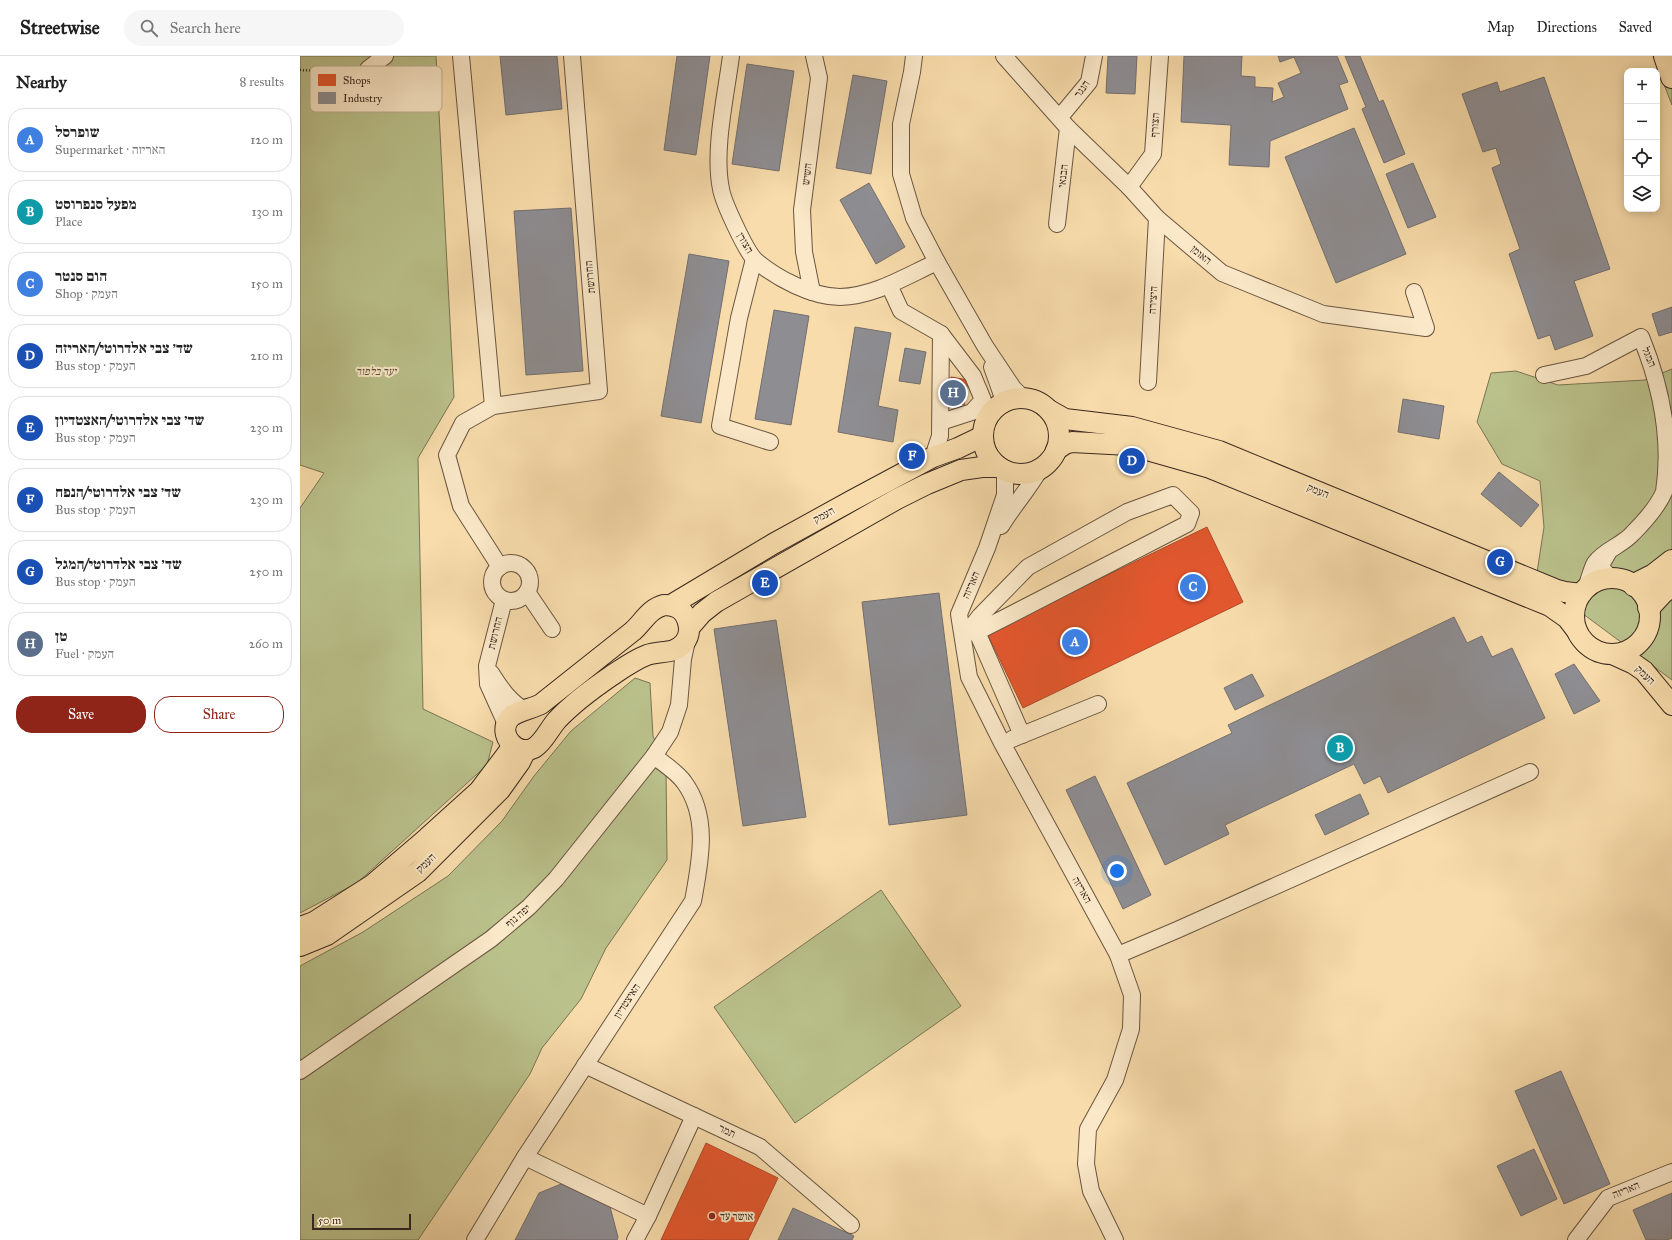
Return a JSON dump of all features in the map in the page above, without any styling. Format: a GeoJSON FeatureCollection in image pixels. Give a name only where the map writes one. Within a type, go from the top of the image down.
{"type":"FeatureCollection","features":[{"type":"Feature","properties":{"kind":"highway"},"geometry":{"type":"LineString","coordinates":[[1665,56],[1672,77]]}},
{"type":"Feature","properties":{"kind":"highway"},"geometry":{"type":"LineString","coordinates":[[1634,585],[1654,575],[1672,561]]}},
{"type":"Feature","properties":{"kind":"highway"},"geometry":{"type":"LineString","coordinates":[[1649,607],[1672,585]]}},
{"type":"Feature","properties":{"kind":"main road"},"geometry":{"type":"LineString","coordinates":[[1022,397],[1041,403],[1049,410],[1056,420],[1059,432],[1056,450],[1050,461],[1040,469],[1023,474],[1002,468],[987,453],[983,436],[984,426],[988,416],[994,408],[1002,402],[1012,398],[1022,397]]}},
{"type":"Feature","properties":{"kind":"main road","name":"העמק"},"geometry":{"type":"LineString","coordinates":[[1049,410],[1066,419],[1132,427],[1219,451],[1557,590],[1565,592],[1583,591]]}},
{"type":"Feature","properties":{"kind":"main road","name":"העמק"},"geometry":{"type":"LineString","coordinates":[[506,724],[514,714],[526,711],[542,704],[633,631],[641,624],[650,611],[664,604],[671,605],[780,540],[934,457],[983,436]]}},
{"type":"Feature","properties":{"kind":"main road","name":"העמק"},"geometry":{"type":"LineString","coordinates":[[1056,450],[1065,444],[1072,442],[1129,445],[1159,452],[1210,468],[1550,606],[1567,618],[1577,631]]}},
{"type":"Feature","properties":{"kind":"main road","name":"העמק"},"geometry":{"type":"LineString","coordinates":[[520,748],[533,749],[538,745],[555,722],[568,709],[609,677],[640,658],[650,654],[672,651],[679,648],[702,613],[716,602],[897,499],[961,470],[982,467],[1002,468]]}},
{"type":"Feature","properties":{"kind":"main road"},"geometry":{"type":"LineString","coordinates":[[1611,578],[1626,580],[1634,585],[1644,596],[1649,607],[1650,619],[1641,642],[1628,651],[1612,654],[1596,651],[1589,646],[1577,631],[1574,612],[1576,604],[1583,591],[1596,581],[1611,578]]}},
{"type":"Feature","properties":{"kind":"main road"},"geometry":{"type":"LineString","coordinates":[[671,605],[678,608],[688,620],[689,632]]}},
{"type":"Feature","properties":{"kind":"main road","name":"העמק"},"geometry":{"type":"LineString","coordinates":[[1641,642],[1652,667],[1672,701]]}},
{"type":"Feature","properties":{"kind":"main road","name":"העמק"},"geometry":{"type":"LineString","coordinates":[[1612,654],[1634,664],[1644,671],[1672,705]]}},
{"type":"Feature","properties":{"kind":"main road"},"geometry":{"type":"LineString","coordinates":[[506,724],[506,737],[520,748]]}},
{"type":"Feature","properties":{"kind":"main road","name":"העמק"},"geometry":{"type":"LineString","coordinates":[[300,928],[314,922],[372,885],[479,791],[520,748]]}},
{"type":"Feature","properties":{"kind":"main road","name":"העמק"},"geometry":{"type":"LineString","coordinates":[[300,946],[327,935],[418,872],[500,790],[520,762],[520,748]]}},
{"type":"Feature","properties":{"kind":"street"},"geometry":{"type":"LineString","coordinates":[[372,66],[384,56]]}},
{"type":"Feature","properties":{"kind":"street"},"geometry":{"type":"LineString","coordinates":[[461,56],[493,406]]}},
{"type":"Feature","properties":{"kind":"street","name":"החרושת"},"geometry":{"type":"LineString","coordinates":[[500,567],[461,506],[447,455],[462,423],[493,406],[599,391],[572,56]]}},
{"type":"Feature","properties":{"kind":"street","name":"הצורן"},"geometry":{"type":"LineString","coordinates":[[731,56],[718,152],[721,189],[734,224],[754,259],[783,279],[812,292],[840,297],[867,293],[889,285],[937,262]]}},
{"type":"Feature","properties":{"kind":"street","name":"השיש"},"geometry":{"type":"LineString","coordinates":[[812,292],[804,252],[802,210],[819,78],[814,56]]}},
{"type":"Feature","properties":{"kind":"street"},"geometry":{"type":"LineString","coordinates":[[922,56],[913,64],[900,124],[901,174],[914,218],[937,262],[985,346],[1022,397]]}},
{"type":"Feature","properties":{"kind":"street","name":"האומן"},"geometry":{"type":"LineString","coordinates":[[1005,56],[1064,122],[1158,218],[1222,273],[1323,314],[1426,328],[1414,292]]}},
{"type":"Feature","properties":{"kind":"street","name":"הנגר"},"geometry":{"type":"LineString","coordinates":[[1064,122],[1089,82],[1094,56]]}},
{"type":"Feature","properties":{"kind":"street","name":"הצורף"},"geometry":{"type":"LineString","coordinates":[[1129,187],[1153,154],[1160,56]]}},
{"type":"Feature","properties":{"kind":"street","name":"הבנאי"},"geometry":{"type":"LineString","coordinates":[[1057,224],[1064,122]]}},
{"type":"Feature","properties":{"kind":"street","name":"היצירה"},"geometry":{"type":"LineString","coordinates":[[1148,382],[1158,218]]}},
{"type":"Feature","properties":{"kind":"street"},"geometry":{"type":"LineString","coordinates":[[754,259],[739,318],[720,426],[770,442]]}},
{"type":"Feature","properties":{"kind":"street"},"geometry":{"type":"LineString","coordinates":[[889,285],[902,310],[941,334],[973,376],[982,400],[972,412],[940,422]]}},
{"type":"Feature","properties":{"kind":"street"},"geometry":{"type":"LineString","coordinates":[[934,457],[940,436],[941,334]]}},
{"type":"Feature","properties":{"kind":"street","name":"המגל"},"geometry":{"type":"LineString","coordinates":[[1544,374],[1586,366],[1641,337],[1661,385],[1668,407],[1672,436],[1671,464],[1664,492],[1652,512],[1632,535],[1608,551],[1595,563],[1583,591]]}},
{"type":"Feature","properties":{"kind":"street"},"geometry":{"type":"LineString","coordinates":[[985,346],[1002,396],[1002,402]]}},
{"type":"Feature","properties":{"kind":"street","name":"האריזה"},"geometry":{"type":"LineString","coordinates":[[1002,468],[1005,495],[987,548],[958,614],[969,677],[1002,743],[1118,955],[1132,995],[1130,1030],[1115,1080],[1088,1129],[1086,1164],[1091,1191],[1115,1240]]}},
{"type":"Feature","properties":{"kind":"street","name":"האריזה"},"geometry":{"type":"LineString","coordinates":[[987,548],[1011,510],[1033,482],[1040,469]]}},
{"type":"Feature","properties":{"kind":"street"},"geometry":{"type":"LineString","coordinates":[[1173,494],[1191,513],[1187,524],[977,632],[962,638],[980,616],[1028,567],[1127,512],[1173,494]]}},
{"type":"Feature","properties":{"kind":"street"},"geometry":{"type":"LineString","coordinates":[[1608,551],[1601,565],[1604,572],[1611,578]]}},
{"type":"Feature","properties":{"kind":"street"},"geometry":{"type":"LineString","coordinates":[[512,563],[524,568],[530,579],[527,592],[524,596],[514,601],[504,600],[495,593],[492,582],[496,571],[500,567],[512,563]]}},
{"type":"Feature","properties":{"kind":"street"},"geometry":{"type":"LineString","coordinates":[[527,592],[552,629]]}},
{"type":"Feature","properties":{"kind":"street","name":"החרושת"},"geometry":{"type":"LineString","coordinates":[[504,600],[487,666],[488,684],[506,724]]}},
{"type":"Feature","properties":{"kind":"street","name":"יפה נוף"},"geometry":{"type":"LineString","coordinates":[[300,1071],[476,950],[520,916],[556,879],[654,756],[670,732],[679,705],[683,660],[689,632]]}},
{"type":"Feature","properties":{"kind":"street"},"geometry":{"type":"LineString","coordinates":[[977,632],[1022,735]]}},
{"type":"Feature","properties":{"kind":"street","name":"יפה נוף"},"geometry":{"type":"LineString","coordinates":[[660,652],[669,660],[676,674],[679,705]]}},
{"type":"Feature","properties":{"kind":"street"},"geometry":{"type":"LineString","coordinates":[[487,666],[498,685],[514,704],[526,711]]}},
{"type":"Feature","properties":{"kind":"street"},"geometry":{"type":"LineString","coordinates":[[1002,743],[1098,704]]}},
{"type":"Feature","properties":{"kind":"street","name":"האיצטדיון"},"geometry":{"type":"LineString","coordinates":[[475,1240],[525,1157],[693,901],[700,864],[702,839],[698,811],[693,797],[684,781],[654,756]]}},
{"type":"Feature","properties":{"kind":"street"},"geometry":{"type":"LineString","coordinates":[[1118,955],[1192,924],[1530,772]]}},
{"type":"Feature","properties":{"kind":"street","name":"תמר"},"geometry":{"type":"LineString","coordinates":[[585,1065],[760,1147],[851,1225]]}},
{"type":"Feature","properties":{"kind":"street"},"geometry":{"type":"LineString","coordinates":[[635,1240],[648,1216],[694,1116]]}},
{"type":"Feature","properties":{"kind":"street"},"geometry":{"type":"LineString","coordinates":[[525,1157],[648,1216]]}},
{"type":"Feature","properties":{"kind":"street","name":"האריזה"},"geometry":{"type":"LineString","coordinates":[[1576,1240],[1608,1198],[1672,1172]]}},
{"type":"Feature","properties":{"kind":"path"},"geometry":{"type":"LineString","coordinates":[[300,70],[310,72]]}},
{"type":"Feature","properties":{"kind":"green space","name":"יער בלפור"},"geometry":{"type":"Polygon","coordinates":[[[300,56],[436,56],[437,66],[310,66],[310,112],[439,112],[454,397],[418,458],[423,709],[493,742],[487,765],[357,883],[300,913],[300,508],[324,473],[300,465],[300,56]]]}},
{"type":"Feature","properties":{"kind":"green space"},"geometry":{"type":"Polygon","coordinates":[[[1653,56],[1672,56],[1672,105],[1660,74],[1660,68],[1658,68],[1653,56]]]}},
{"type":"Feature","properties":{"kind":"green space"},"geometry":{"type":"Polygon","coordinates":[[[1672,369],[1672,680],[1536,579],[1544,527],[1540,481],[1502,464],[1477,422],[1491,373],[1516,371],[1558,385],[1645,380],[1672,369]]]}},
{"type":"Feature","properties":{"kind":"green space"},"geometry":{"type":"Polygon","coordinates":[[[635,678],[650,683],[653,736],[666,767],[667,860],[606,948],[581,999],[542,1048],[530,1074],[418,1240],[300,1240],[300,966],[363,932],[448,876],[502,821],[534,776],[571,731],[635,678]]]}},
{"type":"Feature","properties":{"kind":"green space"},"geometry":{"type":"Polygon","coordinates":[[[881,890],[961,1006],[795,1123],[714,1007],[881,890]]]}},
{"type":"Feature","properties":{"kind":"building: Shops"},"geometry":{"type":"Polygon","coordinates":[[[951,377],[968,380],[964,405],[947,402],[951,377]]]}},
{"type":"Feature","properties":{"kind":"building: Shops"},"geometry":{"type":"Polygon","coordinates":[[[1207,527],[1243,602],[1023,708],[987,633],[1207,527]]]}},
{"type":"Feature","properties":{"kind":"building: Shops"},"geometry":{"type":"Polygon","coordinates":[[[706,1143],[778,1178],[748,1240],[661,1240],[706,1143]]]}},
{"type":"Feature","properties":{"kind":"building: Industry"},"geometry":{"type":"Polygon","coordinates":[[[500,56],[557,56],[562,109],[506,115],[500,56]]]}},
{"type":"Feature","properties":{"kind":"building: Industry"},"geometry":{"type":"Polygon","coordinates":[[[677,56],[710,56],[696,155],[664,150],[677,56]]]}},
{"type":"Feature","properties":{"kind":"building: Industry"},"geometry":{"type":"Polygon","coordinates":[[[1108,56],[1137,56],[1135,94],[1106,93],[1108,56]]]}},
{"type":"Feature","properties":{"kind":"building: Industry"},"geometry":{"type":"Polygon","coordinates":[[[1184,56],[1242,56],[1241,76],[1255,77],[1255,87],[1273,88],[1272,102],[1284,97],[1278,83],[1301,73],[1294,57],[1280,62],[1278,56],[1337,56],[1348,82],[1339,85],[1348,109],[1270,141],[1269,167],[1229,165],[1231,125],[1181,122],[1184,56]]]}},
{"type":"Feature","properties":{"kind":"building: Industry"},"geometry":{"type":"Polygon","coordinates":[[[1345,56],[1360,56],[1379,102],[1383,100],[1405,154],[1384,163],[1362,109],[1366,107],[1345,56]]]}},
{"type":"Feature","properties":{"kind":"building: Industry"},"geometry":{"type":"Polygon","coordinates":[[[747,64],[794,71],[779,171],[732,164],[747,64]]]}},
{"type":"Feature","properties":{"kind":"building: Industry"},"geometry":{"type":"Polygon","coordinates":[[[853,75],[887,81],[871,174],[836,168],[853,75]]]}},
{"type":"Feature","properties":{"kind":"building: Industry"},"geometry":{"type":"Polygon","coordinates":[[[1544,77],[1610,269],[1574,281],[1593,336],[1555,350],[1550,335],[1538,339],[1509,254],[1520,249],[1492,168],[1501,164],[1496,148],[1483,152],[1462,94],[1497,82],[1500,92],[1544,77]]]}},
{"type":"Feature","properties":{"kind":"building: Industry"},"geometry":{"type":"Polygon","coordinates":[[[1354,128],[1406,254],[1336,283],[1285,157],[1354,128]]]}},
{"type":"Feature","properties":{"kind":"building: Industry"},"geometry":{"type":"Polygon","coordinates":[[[1413,163],[1436,217],[1408,228],[1386,174],[1413,163]]]}},
{"type":"Feature","properties":{"kind":"building: Industry"},"geometry":{"type":"Polygon","coordinates":[[[869,183],[905,247],[876,264],[840,200],[869,183]]]}},
{"type":"Feature","properties":{"kind":"building: Industry"},"geometry":{"type":"Polygon","coordinates":[[[571,208],[583,371],[526,375],[514,211],[571,208]]]}},
{"type":"Feature","properties":{"kind":"building: Industry"},"geometry":{"type":"Polygon","coordinates":[[[689,254],[729,261],[701,423],[661,416],[689,254]]]}},
{"type":"Feature","properties":{"kind":"building: Industry"},"geometry":{"type":"Polygon","coordinates":[[[1672,307],[1672,332],[1659,336],[1652,314],[1672,307]]]}},
{"type":"Feature","properties":{"kind":"building: Industry"},"geometry":{"type":"Polygon","coordinates":[[[774,310],[809,316],[791,425],[755,419],[774,310]]]}},
{"type":"Feature","properties":{"kind":"building: Industry"},"geometry":{"type":"Polygon","coordinates":[[[855,327],[891,333],[878,406],[898,410],[893,442],[838,432],[855,327]]]}},
{"type":"Feature","properties":{"kind":"building: Industry"},"geometry":{"type":"Polygon","coordinates":[[[905,348],[926,352],[920,384],[899,381],[905,348]]]}},
{"type":"Feature","properties":{"kind":"building: Industry"},"geometry":{"type":"Polygon","coordinates":[[[1403,399],[1444,406],[1439,439],[1398,432],[1403,399]]]}},
{"type":"Feature","properties":{"kind":"building: Industry"},"geometry":{"type":"Polygon","coordinates":[[[1499,472],[1539,505],[1521,527],[1481,494],[1499,472]]]}},
{"type":"Feature","properties":{"kind":"building: Industry"},"geometry":{"type":"Polygon","coordinates":[[[939,593],[967,815],[889,825],[862,602],[939,593]]]}},
{"type":"Feature","properties":{"kind":"building: Industry"},"geometry":{"type":"Polygon","coordinates":[[[1454,617],[1467,643],[1482,636],[1492,657],[1512,648],[1545,718],[1388,793],[1380,776],[1364,784],[1354,764],[1225,825],[1229,834],[1165,865],[1127,783],[1232,733],[1228,725],[1454,617]]]}},
{"type":"Feature","properties":{"kind":"building: Industry"},"geometry":{"type":"Polygon","coordinates":[[[776,620],[806,817],[743,826],[714,629],[776,620]]]}},
{"type":"Feature","properties":{"kind":"building: Industry"},"geometry":{"type":"Polygon","coordinates":[[[1574,664],[1600,701],[1574,714],[1555,674],[1574,664]]]}},
{"type":"Feature","properties":{"kind":"building: Industry"},"geometry":{"type":"Polygon","coordinates":[[[1252,674],[1264,696],[1235,710],[1224,688],[1252,674]]]}},
{"type":"Feature","properties":{"kind":"building: Industry"},"geometry":{"type":"Polygon","coordinates":[[[1095,776],[1151,895],[1123,909],[1066,790],[1095,776]]]}},
{"type":"Feature","properties":{"kind":"building: Industry"},"geometry":{"type":"Polygon","coordinates":[[[1360,794],[1369,814],[1325,835],[1315,815],[1360,794]]]}},
{"type":"Feature","properties":{"kind":"building: Industry"},"geometry":{"type":"Polygon","coordinates":[[[1561,1071],[1610,1184],[1564,1204],[1515,1091],[1561,1071]]]}},
{"type":"Feature","properties":{"kind":"building: Industry"},"geometry":{"type":"Polygon","coordinates":[[[1534,1149],[1557,1199],[1521,1216],[1497,1166],[1534,1149]]]}},
{"type":"Feature","properties":{"kind":"building: Industry"},"geometry":{"type":"Polygon","coordinates":[[[566,1182],[609,1203],[618,1237],[617,1240],[515,1240],[539,1193],[566,1182]]]}},
{"type":"Feature","properties":{"kind":"building: Industry"},"geometry":{"type":"Polygon","coordinates":[[[1672,1193],[1672,1238],[1667,1240],[1646,1240],[1633,1210],[1672,1193]]]}},
{"type":"Feature","properties":{"kind":"building: Industry"},"geometry":{"type":"Polygon","coordinates":[[[793,1208],[854,1236],[852,1240],[778,1240],[793,1208]]]}},
{"type":"Feature","properties":{"kind":"place","name":"טן"},"geometry":{"type":"Point","coordinates":[953,393]}},
{"type":"Feature","properties":{"kind":"place","name":"שד׳ צבי אלדרוטי/הנפח"},"geometry":{"type":"Point","coordinates":[912,456]}},
{"type":"Feature","properties":{"kind":"place","name":"שד׳ צבי אלדרוטי/האריזה"},"geometry":{"type":"Point","coordinates":[1132,461]}},
{"type":"Feature","properties":{"kind":"place","name":"שד׳ צבי אלדרוטי/המגל"},"geometry":{"type":"Point","coordinates":[1500,562]}},
{"type":"Feature","properties":{"kind":"place","name":"שד׳ צבי אלדרוטי/האצטדיון"},"geometry":{"type":"Point","coordinates":[765,583]}},
{"type":"Feature","properties":{"kind":"place","name":"הום סנטר"},"geometry":{"type":"Point","coordinates":[1193,587]}},
{"type":"Feature","properties":{"kind":"place","name":"שופרסל"},"geometry":{"type":"Point","coordinates":[1075,642]}},
{"type":"Feature","properties":{"kind":"place","name":"מפעל סנפרוסט"},"geometry":{"type":"Point","coordinates":[1340,748]}},
{"type":"Feature","properties":{"kind":"place","name":"אושר עד"},"geometry":{"type":"Point","coordinates":[712,1216]}}]}
